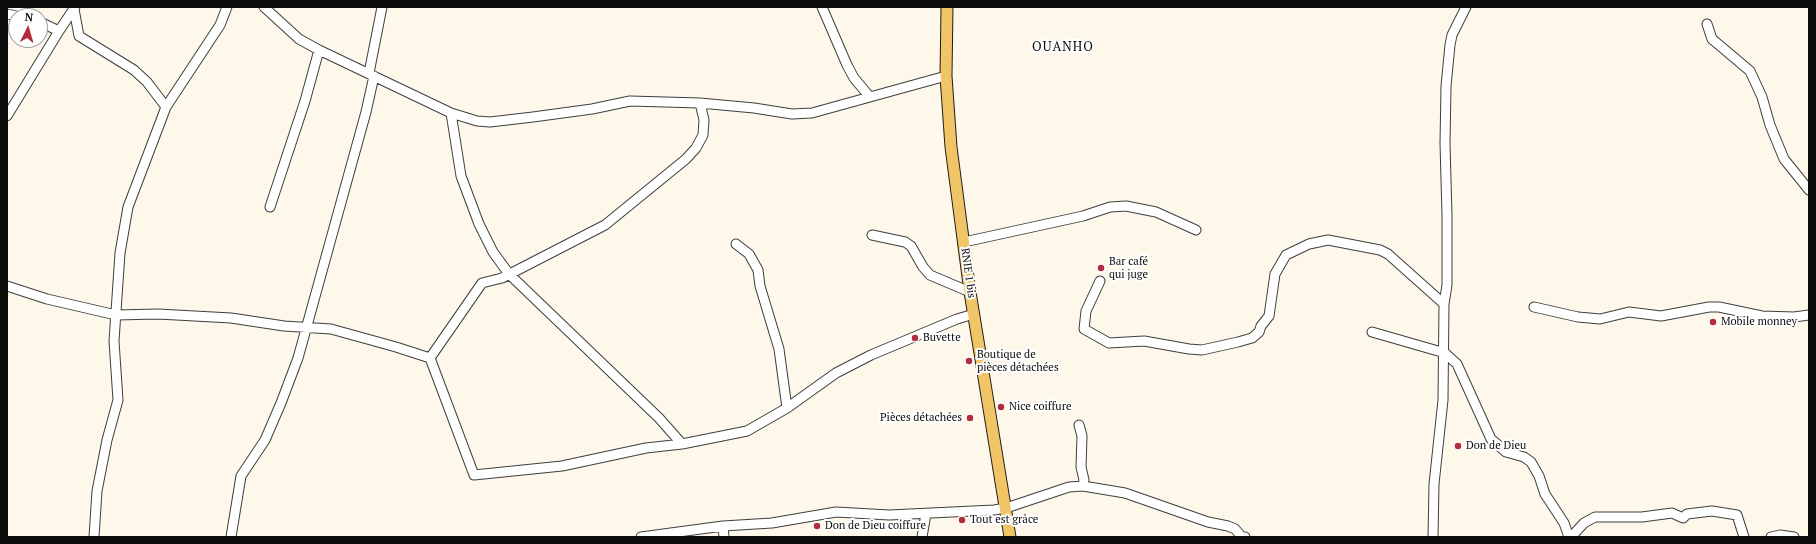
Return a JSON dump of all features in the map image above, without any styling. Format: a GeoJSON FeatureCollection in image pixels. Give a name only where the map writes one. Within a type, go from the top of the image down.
{"type":"FeatureCollection","features":[{"type":"Feature","properties":{"kind":"main road","name":"RNIE 1 bis"},"geometry":{"type":"LineString","coordinates":[[948,7],[946,76],[951,148],[970,292],[1010,537]]}},
{"type":"Feature","properties":{"kind":"street"},"geometry":{"type":"LineString","coordinates":[[94,537],[97,491],[107,440],[118,400],[114,341],[120,253],[128,207],[166,106],[220,25],[227,7]]}},
{"type":"Feature","properties":{"kind":"street"},"geometry":{"type":"LineString","coordinates":[[264,7],[289,31],[319,50],[451,113],[477,121],[490,122],[592,109],[630,100],[700,103],[754,108],[792,114],[812,113],[869,96],[946,76]]}},
{"type":"Feature","properties":{"kind":"street"},"geometry":{"type":"LineString","coordinates":[[231,537],[241,476],[265,440],[281,403],[307,327],[372,75],[382,7]]}},
{"type":"Feature","properties":{"kind":"street"},"geometry":{"type":"LineString","coordinates":[[822,7],[851,71],[869,96]]}},
{"type":"Feature","properties":{"kind":"street"},"geometry":{"type":"LineString","coordinates":[[1433,537],[1434,484],[1443,400],[1445,353],[1444,304],[1447,285],[1448,215],[1445,143],[1446,86],[1450,45],[1466,7]]}},
{"type":"Feature","properties":{"kind":"street"},"geometry":{"type":"LineString","coordinates":[[75,8],[79,36],[134,70],[147,82],[166,106]]}},
{"type":"Feature","properties":{"kind":"street"},"geometry":{"type":"LineString","coordinates":[[7,116],[58,31],[75,8]]}},
{"type":"Feature","properties":{"kind":"street"},"geometry":{"type":"LineString","coordinates":[[1707,24],[1712,39],[1750,71],[1762,97],[1770,125],[1784,159],[1809,190]]}},
{"type":"Feature","properties":{"kind":"street"},"geometry":{"type":"LineString","coordinates":[[48,26],[58,31]]}},
{"type":"Feature","properties":{"kind":"street"},"geometry":{"type":"LineString","coordinates":[[270,207],[305,101],[319,50]]}},
{"type":"Feature","properties":{"kind":"street"},"geometry":{"type":"LineString","coordinates":[[430,358],[482,283],[509,274],[605,225],[686,159],[696,148],[703,135],[704,120],[700,103]]}},
{"type":"Feature","properties":{"kind":"street"},"geometry":{"type":"LineString","coordinates":[[451,113],[461,176],[479,224],[493,252],[509,274],[659,418],[682,444]]}},
{"type":"Feature","properties":{"kind":"street"},"geometry":{"type":"LineString","coordinates":[[964,242],[1083,216],[1110,207],[1126,206],[1156,212],[1196,230]]}},
{"type":"Feature","properties":{"kind":"street"},"geometry":{"type":"LineString","coordinates":[[872,235],[905,242],[911,246],[923,267],[930,274],[970,292]]}},
{"type":"Feature","properties":{"kind":"street"},"geometry":{"type":"LineString","coordinates":[[1100,281],[1091,297],[1086,311],[1084,328],[1110,343],[1144,341],[1202,350],[1252,338],[1259,332],[1261,326],[1269,316],[1275,274],[1286,255],[1309,244],[1328,240],[1380,250],[1388,254],[1444,304]]}},
{"type":"Feature","properties":{"kind":"street"},"geometry":{"type":"LineString","coordinates":[[736,244],[749,254],[758,270],[760,286],[779,349],[787,408]]}},
{"type":"Feature","properties":{"kind":"street"},"geometry":{"type":"LineString","coordinates":[[7,286],[47,299],[116,315],[158,314],[231,318],[331,329],[396,346],[430,358],[474,475],[562,466],[646,448],[682,444],[747,430],[787,408],[836,373],[872,355],[957,319],[974,314]]}},
{"type":"Feature","properties":{"kind":"street"},"geometry":{"type":"LineString","coordinates":[[1534,307],[1578,317],[1600,319],[1629,312],[1661,316],[1709,307],[1720,307],[1762,316],[1794,317],[1809,315]]}},
{"type":"Feature","properties":{"kind":"street"},"geometry":{"type":"LineString","coordinates":[[1372,332],[1445,353],[1457,364],[1491,439],[1506,452],[1524,457],[1531,462],[1539,476],[1545,494],[1564,523],[1570,537],[1584,523],[1595,517],[1642,517],[1672,513],[1683,518],[1687,514],[1712,511],[1737,515],[1744,537]]}},
{"type":"Feature","properties":{"kind":"street"},"geometry":{"type":"LineString","coordinates":[[1080,426],[1082,436],[1081,467],[1084,480],[1083,486]]}},
{"type":"Feature","properties":{"kind":"street"},"geometry":{"type":"LineString","coordinates":[[641,537],[723,526],[772,523],[836,512],[888,515],[926,514],[1006,508],[1069,487],[1083,486],[1125,493],[1208,522],[1228,526],[1235,529],[1242,537],[1245,537]]}},
{"type":"Feature","properties":{"kind":"street"},"geometry":{"type":"LineString","coordinates":[[922,537],[926,514]]}},
{"type":"Feature","properties":{"kind":"street"},"geometry":{"type":"LineString","coordinates":[[723,526],[724,537]]}},
{"type":"Feature","properties":{"kind":"street"},"geometry":{"type":"LineString","coordinates":[[1771,537],[1780,534],[1794,537]]}},
{"type":"Feature","properties":{"kind":"place","name":"Bar café qui juge"},"geometry":{"type":"Point","coordinates":[1101,268]}},
{"type":"Feature","properties":{"kind":"place","name":"Mobile monney"},"geometry":{"type":"Point","coordinates":[1713,322]}},
{"type":"Feature","properties":{"kind":"place","name":"Buvette"},"geometry":{"type":"Point","coordinates":[915,338]}},
{"type":"Feature","properties":{"kind":"place","name":"Boutique de pièces détachées"},"geometry":{"type":"Point","coordinates":[969,361]}},
{"type":"Feature","properties":{"kind":"place","name":"Nice coiffure"},"geometry":{"type":"Point","coordinates":[1001,407]}},
{"type":"Feature","properties":{"kind":"place","name":"Pièces détachées"},"geometry":{"type":"Point","coordinates":[970,418]}},
{"type":"Feature","properties":{"kind":"place","name":"Don de Dieu"},"geometry":{"type":"Point","coordinates":[1458,446]}},
{"type":"Feature","properties":{"kind":"place","name":"Tout est grâce"},"geometry":{"type":"Point","coordinates":[962,520]}},
{"type":"Feature","properties":{"kind":"place","name":"Don de Dieu coiffure"},"geometry":{"type":"Point","coordinates":[817,526]}},
{"type":"Feature","properties":{"kind":"district","name":"OUANHO"},"geometry":{"type":"Point","coordinates":[1063,47]}}]}
